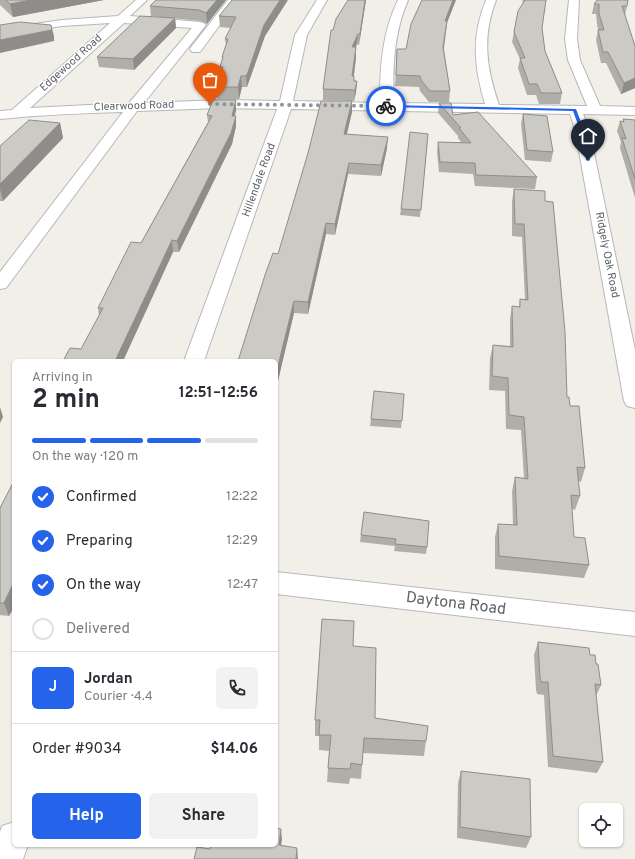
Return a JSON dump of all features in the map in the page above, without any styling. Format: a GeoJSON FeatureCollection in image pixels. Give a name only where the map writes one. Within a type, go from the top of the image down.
{"type":"FeatureCollection","features":[{"type":"Feature","properties":{"kind":"street","name":"Edgewood Road"},"geometry":{"type":"LineString","coordinates":[[0,127],[142,0]]}},
{"type":"Feature","properties":{"kind":"street"},"geometry":{"type":"LineString","coordinates":[[190,58],[233,0]]}},
{"type":"Feature","properties":{"kind":"street","name":"Hillendale Road"},"geometry":{"type":"LineString","coordinates":[[195,359],[286,104],[296,53],[302,35],[322,0]]}},
{"type":"Feature","properties":{"kind":"street"},"geometry":{"type":"LineString","coordinates":[[387,106],[386,68],[391,34],[400,7],[404,0]]}},
{"type":"Feature","properties":{"kind":"street"},"geometry":{"type":"LineString","coordinates":[[491,0],[483,25],[481,52],[483,78],[493,108]]}},
{"type":"Feature","properties":{"kind":"street"},"geometry":{"type":"LineString","coordinates":[[574,0],[570,39],[574,60],[595,110]]}},
{"type":"Feature","properties":{"kind":"street"},"geometry":{"type":"LineString","coordinates":[[0,32],[62,23],[121,19],[200,25],[134,106],[0,284]]}},
{"type":"Feature","properties":{"kind":"street"},"geometry":{"type":"LineString","coordinates":[[0,40],[14,30]]}},
{"type":"Feature","properties":{"kind":"street"},"geometry":{"type":"LineString","coordinates":[[153,105],[162,93]]}},
{"type":"Feature","properties":{"kind":"street","name":"Clearwood Road"},"geometry":{"type":"LineString","coordinates":[[0,115],[153,105],[286,104],[635,111]]}},
{"type":"Feature","properties":{"kind":"street","name":"Ridgely Oak Road"},"geometry":{"type":"LineString","coordinates":[[574,110],[584,137],[635,401]]}},
{"type":"Feature","properties":{"kind":"street","name":"Daytona Road"},"geometry":{"type":"LineString","coordinates":[[278,583],[635,624]]}},
{"type":"Feature","properties":{"kind":"street"},"geometry":{"type":"LineString","coordinates":[[6,859],[12,843]]}},
{"type":"Feature","properties":{"kind":"building"},"geometry":{"type":"Polygon","coordinates":[[[6,0],[31,0],[10,4],[6,0]]]}},
{"type":"Feature","properties":{"kind":"building"},"geometry":{"type":"Polygon","coordinates":[[[156,0],[217,0],[206,13],[199,10],[150,6],[156,0]]]}},
{"type":"Feature","properties":{"kind":"building"},"geometry":{"type":"Polygon","coordinates":[[[232,0],[280,0],[264,25],[248,72],[246,76],[241,76],[238,87],[216,87],[223,67],[220,67],[228,39],[225,39],[236,17],[219,16],[232,0]]]}},
{"type":"Feature","properties":{"kind":"building"},"geometry":{"type":"Polygon","coordinates":[[[348,0],[365,0],[360,34],[358,34],[352,47],[356,47],[352,76],[354,76],[354,81],[357,81],[355,90],[323,89],[331,30],[333,30],[336,19],[348,0]]]}},
{"type":"Feature","properties":{"kind":"building"},"geometry":{"type":"Polygon","coordinates":[[[422,0],[453,0],[445,21],[447,21],[443,47],[450,91],[430,91],[421,80],[420,76],[396,75],[397,49],[406,49],[411,24],[422,0]]]}},
{"type":"Feature","properties":{"kind":"building"},"geometry":{"type":"Polygon","coordinates":[[[525,0],[546,0],[542,28],[545,51],[562,93],[541,93],[537,84],[529,84],[520,58],[525,58],[514,32],[518,11],[525,0]]]}},
{"type":"Feature","properties":{"kind":"building"},"geometry":{"type":"Polygon","coordinates":[[[597,0],[628,0],[627,6],[622,6],[635,46],[635,78],[624,83],[608,52],[603,52],[598,30],[604,30],[599,14],[599,4],[594,4],[597,0]]]}},
{"type":"Feature","properties":{"kind":"building"},"geometry":{"type":"Polygon","coordinates":[[[140,16],[175,18],[133,59],[97,57],[140,16]]]}},
{"type":"Feature","properties":{"kind":"building"},"geometry":{"type":"Polygon","coordinates":[[[20,22],[51,25],[52,30],[0,40],[0,25],[20,22]]]}},
{"type":"Feature","properties":{"kind":"building"},"geometry":{"type":"Polygon","coordinates":[[[213,100],[236,100],[232,116],[236,116],[231,133],[177,241],[172,240],[116,359],[64,359],[70,348],[81,349],[103,308],[98,308],[131,242],[141,243],[212,116],[207,115],[213,100]]]}},
{"type":"Feature","properties":{"kind":"building"},"geometry":{"type":"Polygon","coordinates":[[[321,101],[352,101],[344,134],[388,137],[381,165],[349,163],[335,224],[326,223],[308,302],[294,301],[278,366],[278,359],[239,359],[273,253],[278,254],[308,153],[321,101]]]}},
{"type":"Feature","properties":{"kind":"building"},"geometry":{"type":"Polygon","coordinates":[[[439,103],[451,103],[453,115],[478,112],[537,177],[476,175],[475,163],[440,162],[438,142],[471,143],[459,128],[461,128],[439,103]]]}},
{"type":"Feature","properties":{"kind":"building"},"geometry":{"type":"Polygon","coordinates":[[[523,114],[547,116],[553,152],[527,150],[523,114]]]}},
{"type":"Feature","properties":{"kind":"building"},"geometry":{"type":"Polygon","coordinates":[[[623,119],[635,120],[635,179],[622,138],[626,139],[620,121],[624,122],[623,119]]]}},
{"type":"Feature","properties":{"kind":"building"},"geometry":{"type":"Polygon","coordinates":[[[29,120],[60,123],[0,184],[0,146],[29,120]]]}},
{"type":"Feature","properties":{"kind":"building"},"geometry":{"type":"Polygon","coordinates":[[[410,132],[428,134],[421,210],[401,209],[410,132]]]}},
{"type":"Feature","properties":{"kind":"building"},"geometry":{"type":"Polygon","coordinates":[[[514,189],[545,191],[545,201],[553,202],[565,332],[567,397],[569,397],[570,406],[579,406],[585,468],[577,467],[580,496],[571,495],[574,537],[585,538],[589,565],[499,556],[498,524],[517,525],[515,477],[528,479],[524,417],[509,415],[508,378],[492,376],[493,345],[513,347],[512,306],[520,307],[520,299],[528,300],[524,224],[515,224],[514,189]]]}},
{"type":"Feature","properties":{"kind":"building"},"geometry":{"type":"Polygon","coordinates":[[[374,391],[404,394],[402,421],[371,419],[374,391]]]}},
{"type":"Feature","properties":{"kind":"building"},"geometry":{"type":"Polygon","coordinates":[[[12,485],[12,586],[4,603],[0,603],[0,508],[12,485]]]}},
{"type":"Feature","properties":{"kind":"building"},"geometry":{"type":"Polygon","coordinates":[[[364,512],[429,521],[427,547],[395,544],[396,539],[361,535],[364,512]]]}},
{"type":"Feature","properties":{"kind":"building"},"geometry":{"type":"Polygon","coordinates":[[[322,619],[354,621],[353,646],[376,648],[375,718],[428,726],[426,741],[364,738],[362,765],[351,763],[350,769],[328,768],[331,735],[319,735],[320,720],[315,720],[322,619]]]}},
{"type":"Feature","properties":{"kind":"building"},"geometry":{"type":"Polygon","coordinates":[[[538,642],[589,648],[590,655],[595,655],[601,685],[595,684],[603,762],[553,756],[548,682],[541,682],[540,678],[538,642]]]}},
{"type":"Feature","properties":{"kind":"building"},"geometry":{"type":"Polygon","coordinates":[[[461,771],[530,779],[531,837],[460,827],[461,771]]]}},
{"type":"Feature","properties":{"kind":"building"},"geometry":{"type":"Polygon","coordinates":[[[278,828],[281,829],[279,845],[297,848],[296,859],[194,859],[197,847],[210,849],[210,847],[278,847],[278,828]]]}},
{"type":"Feature","properties":{"kind":"way so far"},"geometry":{"type":"LineString","coordinates":[[210,104],[386,106]]}},
{"type":"Feature","properties":{"kind":"route"},"geometry":{"type":"LineString","coordinates":[[386,106],[574,110],[582,130],[588,160]]}}]}
